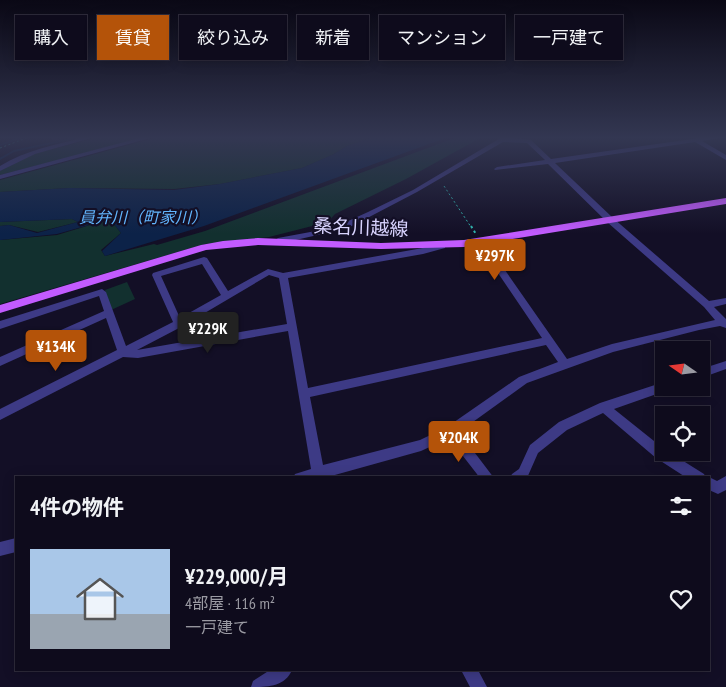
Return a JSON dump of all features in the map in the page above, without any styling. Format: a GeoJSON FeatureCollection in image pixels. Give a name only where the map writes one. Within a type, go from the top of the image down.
{"type":"FeatureCollection","features":[{"type":"Feature","properties":{"kind":"main road","name":"桑名川越線"},"geometry":{"type":"LineString","coordinates":[[0,309],[227,242],[278,241],[347,245],[442,246],[481,242],[726,201]]}},
{"type":"Feature","properties":{"kind":"street"},"geometry":{"type":"LineString","coordinates":[[0,177],[30,169]]}},
{"type":"Feature","properties":{"kind":"street"},"geometry":{"type":"LineString","coordinates":[[278,241],[350,224],[415,191],[453,169]]}},
{"type":"Feature","properties":{"kind":"street"},"geometry":{"type":"LineString","coordinates":[[556,169],[610,220],[707,305],[724,324]]}},
{"type":"Feature","properties":{"kind":"street"},"geometry":{"type":"LineString","coordinates":[[481,242],[565,364]]}},
{"type":"Feature","properties":{"kind":"street"},"geometry":{"type":"LineString","coordinates":[[0,415],[178,324],[268,272],[283,276],[423,252],[442,246]]}},
{"type":"Feature","properties":{"kind":"street"},"geometry":{"type":"LineString","coordinates":[[178,324],[156,275],[204,260],[226,296]]}},
{"type":"Feature","properties":{"kind":"street"},"geometry":{"type":"LineString","coordinates":[[283,276],[318,473]]}},
{"type":"Feature","properties":{"kind":"street"},"geometry":{"type":"LineString","coordinates":[[0,325],[102,292],[123,352]]}},
{"type":"Feature","properties":{"kind":"street"},"geometry":{"type":"LineString","coordinates":[[707,305],[726,301]]}},
{"type":"Feature","properties":{"kind":"street"},"geometry":{"type":"LineString","coordinates":[[0,362],[108,313]]}},
{"type":"Feature","properties":{"kind":"street"},"geometry":{"type":"LineString","coordinates":[[307,476],[421,445],[451,431],[524,380],[565,364],[612,348],[699,326],[724,324]]}},
{"type":"Feature","properties":{"kind":"street"},"geometry":{"type":"LineString","coordinates":[[123,352],[138,354],[291,327]]}},
{"type":"Feature","properties":{"kind":"street"},"geometry":{"type":"LineString","coordinates":[[304,394],[550,340]]}},
{"type":"Feature","properties":{"kind":"street"},"geometry":{"type":"LineString","coordinates":[[710,371],[726,365]]}},
{"type":"Feature","properties":{"kind":"street"},"geometry":{"type":"LineString","coordinates":[[519,476],[528,465],[534,449],[563,426],[604,407],[655,390]]}},
{"type":"Feature","properties":{"kind":"street"},"geometry":{"type":"LineString","coordinates":[[604,407],[660,454],[697,476]]}},
{"type":"Feature","properties":{"kind":"street"},"geometry":{"type":"LineString","coordinates":[[451,431],[486,476]]}},
{"type":"Feature","properties":{"kind":"street"},"geometry":{"type":"LineString","coordinates":[[710,484],[718,488],[726,482]]}},
{"type":"Feature","properties":{"kind":"street"},"geometry":{"type":"LineString","coordinates":[[0,549],[15,545]]}},
{"type":"Feature","properties":{"kind":"street"},"geometry":{"type":"LineString","coordinates":[[259,687],[283,671]]}},
{"type":"Feature","properties":{"kind":"street"},"geometry":{"type":"LineString","coordinates":[[470,671],[479,687]]}},
{"type":"Feature","properties":{"kind":"path"},"geometry":{"type":"LineString","coordinates":[[444,186],[481,242]]}},
{"type":"Feature","properties":{"kind":"green space"},"geometry":{"type":"Polygon","coordinates":[[[4,169],[23,169],[0,175],[0,171],[4,169]]]}},
{"type":"Feature","properties":{"kind":"green space"},"geometry":{"type":"Polygon","coordinates":[[[40,169],[297,169],[220,184],[174,189],[70,188],[0,192],[0,180],[40,169]]]}},
{"type":"Feature","properties":{"kind":"green space"},"geometry":{"type":"Polygon","coordinates":[[[371,169],[424,169],[335,214],[328,222],[269,237],[205,244],[0,304],[0,240],[57,235],[110,219],[121,233],[101,250],[105,256],[154,244],[157,245],[205,231],[371,169]]]}},
{"type":"Feature","properties":{"kind":"green space"},"geometry":{"type":"Polygon","coordinates":[[[72,219],[78,222],[38,232],[9,225],[0,226],[0,222],[72,219]]]}},
{"type":"Feature","properties":{"kind":"green space"},"geometry":{"type":"Polygon","coordinates":[[[127,282],[135,299],[111,310],[105,290],[127,282]]]}},
{"type":"Feature","properties":{"kind":"water","name":"員弁川（町家川）"},"geometry":{"type":"Polygon","coordinates":[[[297,169],[360,169],[204,226],[105,256],[102,251],[121,233],[110,219],[57,234],[0,240],[0,226],[9,225],[37,233],[78,222],[72,219],[0,222],[0,192],[70,188],[174,190],[220,184],[297,169]]]}}]}
